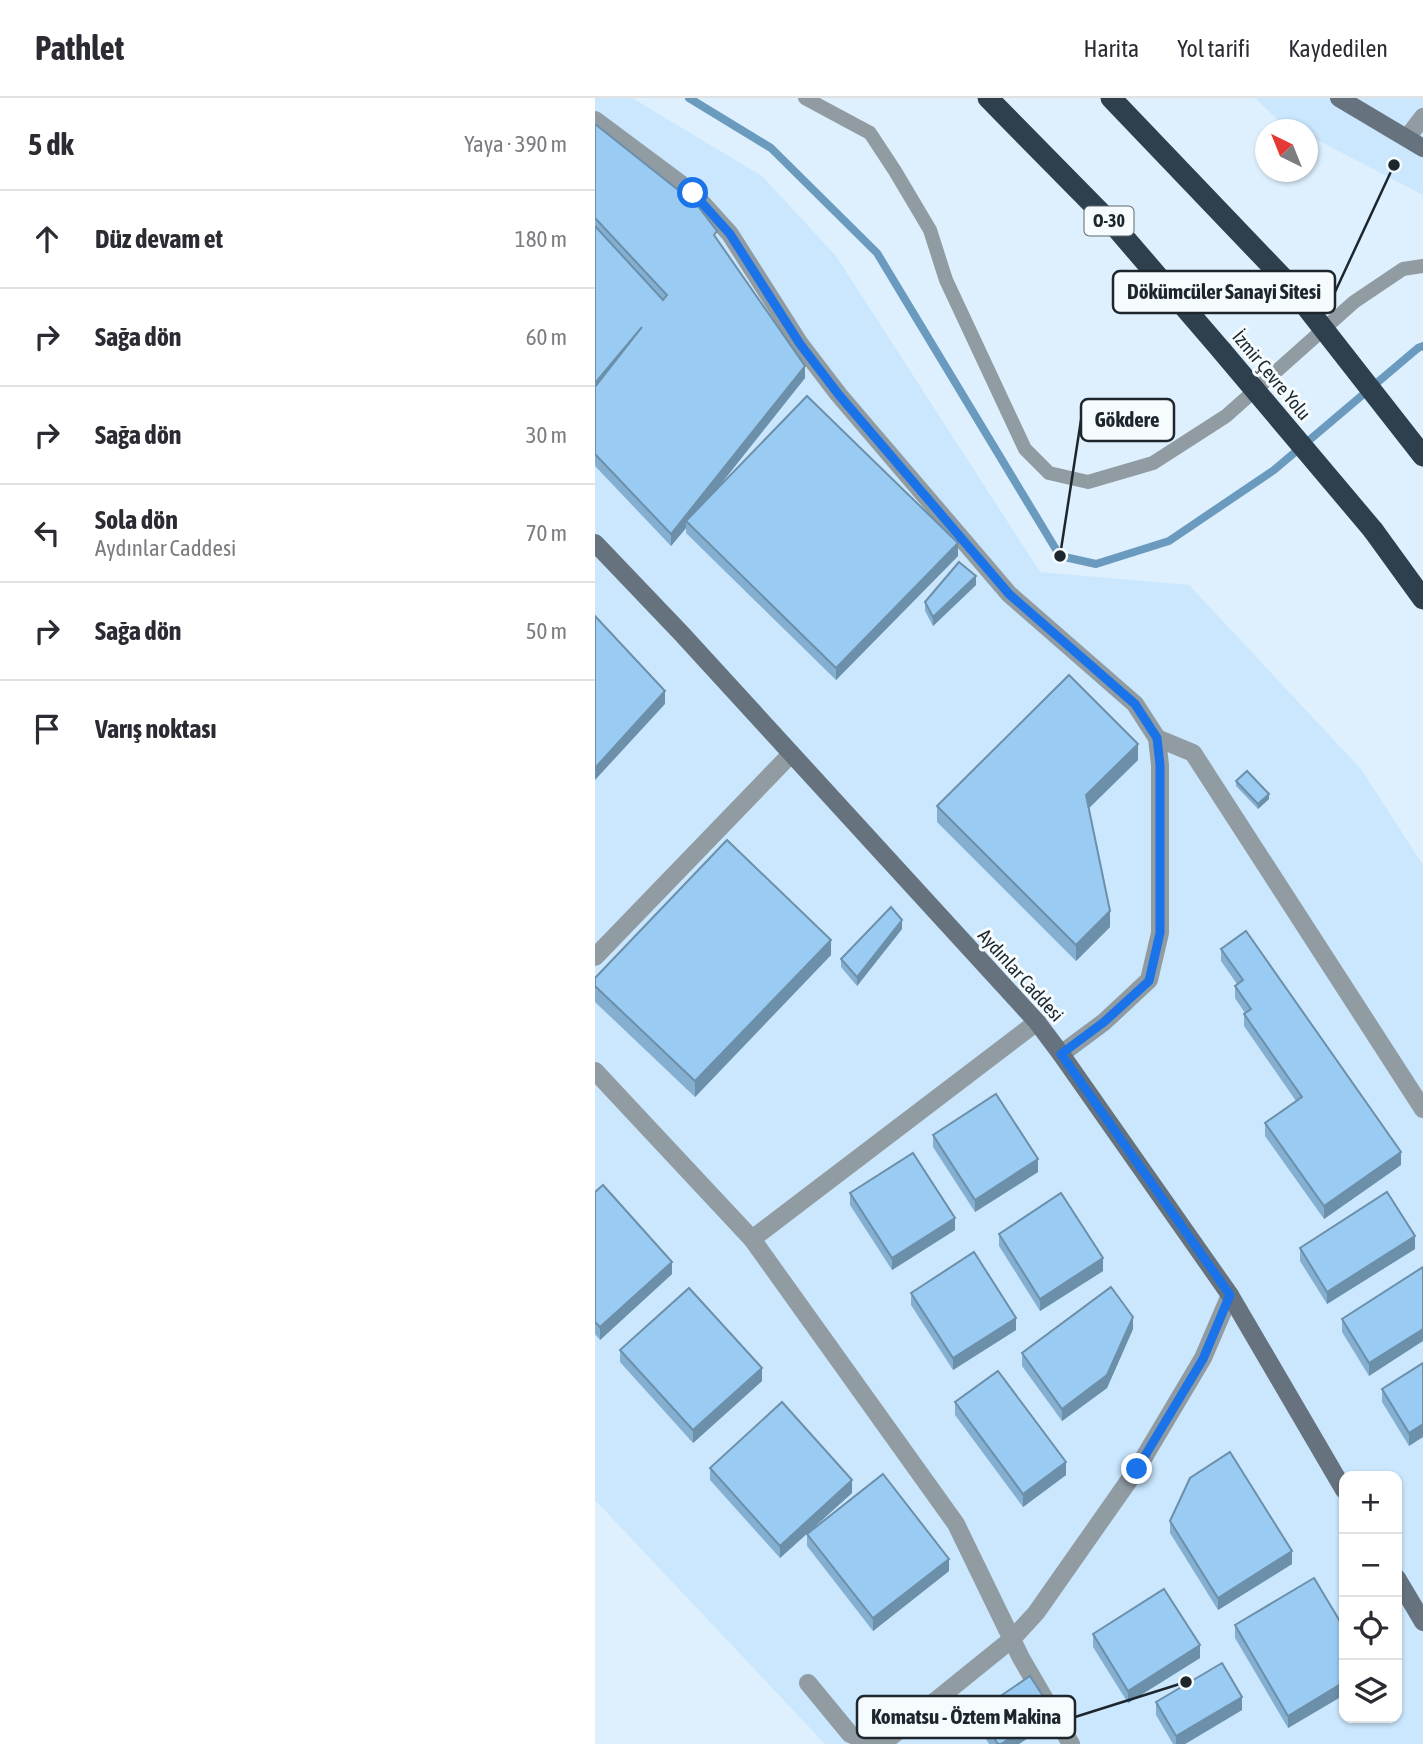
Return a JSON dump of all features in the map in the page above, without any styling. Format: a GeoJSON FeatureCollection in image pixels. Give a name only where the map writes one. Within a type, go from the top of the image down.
{"type":"FeatureCollection","features":[{"type":"Feature","properties":{"kind":"highway","name":"İzmir Çevre Yolu"},"geometry":{"type":"LineString","coordinates":[[988,98],[1118,230],[1373,530],[1423,599]]}},
{"type":"Feature","properties":{"kind":"highway"},"geometry":{"type":"LineString","coordinates":[[1111,98],[1286,281],[1423,456]]}},
{"type":"Feature","properties":{"kind":"street"},"geometry":{"type":"LineString","coordinates":[[1339,98],[1415,143],[1423,117]]}},
{"type":"Feature","properties":{"kind":"street"},"geometry":{"type":"LineString","coordinates":[[595,120],[693,193],[730,234],[800,344],[839,395],[1009,594],[1135,704],[1157,738],[1160,765],[1160,933],[1149,981],[1104,1022],[1061,1054]]}},
{"type":"Feature","properties":{"kind":"street","name":"Aydınlar Caddesi"},"geometry":{"type":"LineString","coordinates":[[595,543],[1037,1023],[1230,1295],[1339,1481]]}},
{"type":"Feature","properties":{"kind":"street"},"geometry":{"type":"LineString","coordinates":[[1157,738],[1193,753],[1407,1080],[1423,1109]]}},
{"type":"Feature","properties":{"kind":"street"},"geometry":{"type":"LineString","coordinates":[[595,957],[791,754]]}},
{"type":"Feature","properties":{"kind":"street"},"geometry":{"type":"LineString","coordinates":[[752,1239],[1037,1023]]}},
{"type":"Feature","properties":{"kind":"street"},"geometry":{"type":"LineString","coordinates":[[595,1071],[752,1239],[956,1524],[1012,1639],[1071,1744]]}},
{"type":"Feature","properties":{"kind":"street"},"geometry":{"type":"LineString","coordinates":[[882,1744],[1012,1639],[1036,1613],[1137,1469],[1203,1359],[1230,1295]]}},
{"type":"Feature","properties":{"kind":"street"},"geometry":{"type":"LineString","coordinates":[[1402,1586],[1423,1622]]}},
{"type":"Feature","properties":{"kind":"street"},"geometry":{"type":"LineString","coordinates":[[808,1683],[850,1734],[875,1744]]}},
{"type":"Feature","properties":{"kind":"lane"},"geometry":{"type":"LineString","coordinates":[[804,98],[870,133],[889,161],[930,230],[946,280],[1025,449],[1049,472],[1088,482],[1153,463],[1226,416],[1355,302],[1403,270],[1423,266]]}},
{"type":"Feature","properties":{"kind":"shaded area"},"geometry":{"type":"Polygon","coordinates":[[[595,98],[632,98],[762,176],[836,256],[1040,572],[1189,585],[1361,769],[1423,865],[1423,1744],[825,1744],[595,1500],[595,98]]]}},
{"type":"Feature","properties":{"kind":"shaded area"},"geometry":{"type":"Polygon","coordinates":[[[1255,98],[1423,98],[1423,195],[1318,140],[1318,119],[1277,119],[1255,98]]]}},
{"type":"Feature","properties":{"kind":"building"},"geometry":{"type":"Polygon","coordinates":[[[595,124],[697,205],[717,231],[714,235],[805,366],[671,534],[595,454],[595,387],[642,327],[595,383],[595,226],[663,300],[667,295],[595,218],[595,124]]]}},
{"type":"Feature","properties":{"kind":"building"},"geometry":{"type":"Polygon","coordinates":[[[807,396],[958,543],[836,668],[686,521],[807,396]]]}},
{"type":"Feature","properties":{"kind":"building"},"geometry":{"type":"Polygon","coordinates":[[[959,562],[976,576],[933,617],[925,602],[959,562]]]}},
{"type":"Feature","properties":{"kind":"building"},"geometry":{"type":"Polygon","coordinates":[[[595,616],[665,691],[595,768],[595,616]]]}},
{"type":"Feature","properties":{"kind":"building"},"geometry":{"type":"Polygon","coordinates":[[[1069,675],[1138,744],[1086,795],[1110,911],[1076,945],[937,806],[1069,675]]]}},
{"type":"Feature","properties":{"kind":"building"},"geometry":{"type":"Polygon","coordinates":[[[1247,771],[1269,794],[1258,804],[1236,781],[1247,771]]]}},
{"type":"Feature","properties":{"kind":"building"},"geometry":{"type":"Polygon","coordinates":[[[727,840],[831,940],[695,1081],[595,986],[595,978],[727,840]]]}},
{"type":"Feature","properties":{"kind":"building"},"geometry":{"type":"Polygon","coordinates":[[[891,907],[902,920],[857,977],[841,959],[891,907]]]}},
{"type":"Feature","properties":{"kind":"building"},"geometry":{"type":"Polygon","coordinates":[[[1246,931],[1401,1152],[1324,1206],[1265,1123],[1302,1097],[1244,1014],[1251,1009],[1235,986],[1243,980],[1221,949],[1246,931]]]}},
{"type":"Feature","properties":{"kind":"building"},"geometry":{"type":"Polygon","coordinates":[[[996,1094],[1038,1159],[975,1200],[933,1135],[996,1094]]]}},
{"type":"Feature","properties":{"kind":"building"},"geometry":{"type":"Polygon","coordinates":[[[913,1153],[955,1218],[892,1258],[850,1193],[913,1153]]]}},
{"type":"Feature","properties":{"kind":"building"},"geometry":{"type":"Polygon","coordinates":[[[603,1185],[672,1262],[600,1327],[595,1322],[595,1192],[603,1185]]]}},
{"type":"Feature","properties":{"kind":"building"},"geometry":{"type":"Polygon","coordinates":[[[1387,1192],[1415,1236],[1327,1292],[1300,1248],[1387,1192]]]}},
{"type":"Feature","properties":{"kind":"building"},"geometry":{"type":"Polygon","coordinates":[[[1061,1193],[1103,1258],[1040,1299],[999,1234],[1061,1193]]]}},
{"type":"Feature","properties":{"kind":"building"},"geometry":{"type":"Polygon","coordinates":[[[974,1252],[1016,1318],[953,1358],[911,1293],[974,1252]]]}},
{"type":"Feature","properties":{"kind":"building"},"geometry":{"type":"Polygon","coordinates":[[[1423,1267],[1423,1329],[1369,1363],[1342,1319],[1423,1267]]]}},
{"type":"Feature","properties":{"kind":"building"},"geometry":{"type":"Polygon","coordinates":[[[1111,1287],[1133,1317],[1107,1375],[1062,1409],[1022,1353],[1111,1287]]]}},
{"type":"Feature","properties":{"kind":"building"},"geometry":{"type":"Polygon","coordinates":[[[689,1288],[762,1368],[693,1430],[620,1350],[689,1288]]]}},
{"type":"Feature","properties":{"kind":"building"},"geometry":{"type":"Polygon","coordinates":[[[1423,1363],[1423,1424],[1409,1433],[1382,1389],[1423,1363]]]}},
{"type":"Feature","properties":{"kind":"building"},"geometry":{"type":"Polygon","coordinates":[[[998,1371],[1066,1462],[1023,1494],[955,1402],[998,1371]]]}},
{"type":"Feature","properties":{"kind":"building"},"geometry":{"type":"Polygon","coordinates":[[[782,1402],[852,1480],[780,1546],[710,1468],[782,1402]]]}},
{"type":"Feature","properties":{"kind":"building"},"geometry":{"type":"Polygon","coordinates":[[[1230,1452],[1292,1551],[1218,1598],[1170,1521],[1190,1478],[1230,1452]]]}},
{"type":"Feature","properties":{"kind":"building"},"geometry":{"type":"Polygon","coordinates":[[[883,1474],[949,1559],[873,1618],[807,1534],[883,1474]]]}},
{"type":"Feature","properties":{"kind":"building"},"geometry":{"type":"Polygon","coordinates":[[[1314,1578],[1339,1620],[1339,1685],[1288,1716],[1235,1625],[1314,1578]]]}},
{"type":"Feature","properties":{"kind":"building"},"geometry":{"type":"Polygon","coordinates":[[[1164,1589],[1200,1645],[1128,1691],[1093,1634],[1164,1589]]]}},
{"type":"Feature","properties":{"kind":"building"},"geometry":{"type":"Polygon","coordinates":[[[1222,1663],[1242,1697],[1176,1736],[1156,1702],[1222,1663]]]}},
{"type":"Feature","properties":{"kind":"building"},"geometry":{"type":"Polygon","coordinates":[[[1030,1676],[1052,1710],[998,1744],[977,1712],[1030,1676]]]}},
{"type":"Feature","properties":{"kind":"waterway"},"geometry":{"type":"LineString","coordinates":[[689,98],[771,148],[877,253],[1060,556],[1096,564],[1169,541],[1274,470],[1423,346]]}},
{"type":"Feature","properties":{"kind":"place","name":"Dökümcüler Sanayi Sitesi"},"geometry":{"type":"Point","coordinates":[1394,165]}},
{"type":"Feature","properties":{"kind":"place","name":"Gökdere"},"geometry":{"type":"Point","coordinates":[1060,556]}},
{"type":"Feature","properties":{"kind":"place","name":"Komatsu - Öztem Makina"},"geometry":{"type":"Point","coordinates":[1186,1682]}},
{"type":"Feature","properties":{"kind":"route"},"geometry":{"type":"LineString","coordinates":[[693,193],[730,234],[800,344],[839,395],[1009,594],[1135,704],[1157,738],[1160,765],[1160,933],[1149,981],[1104,1022],[1061,1054],[1230,1295],[1203,1359],[1137,1469]]}}]}
